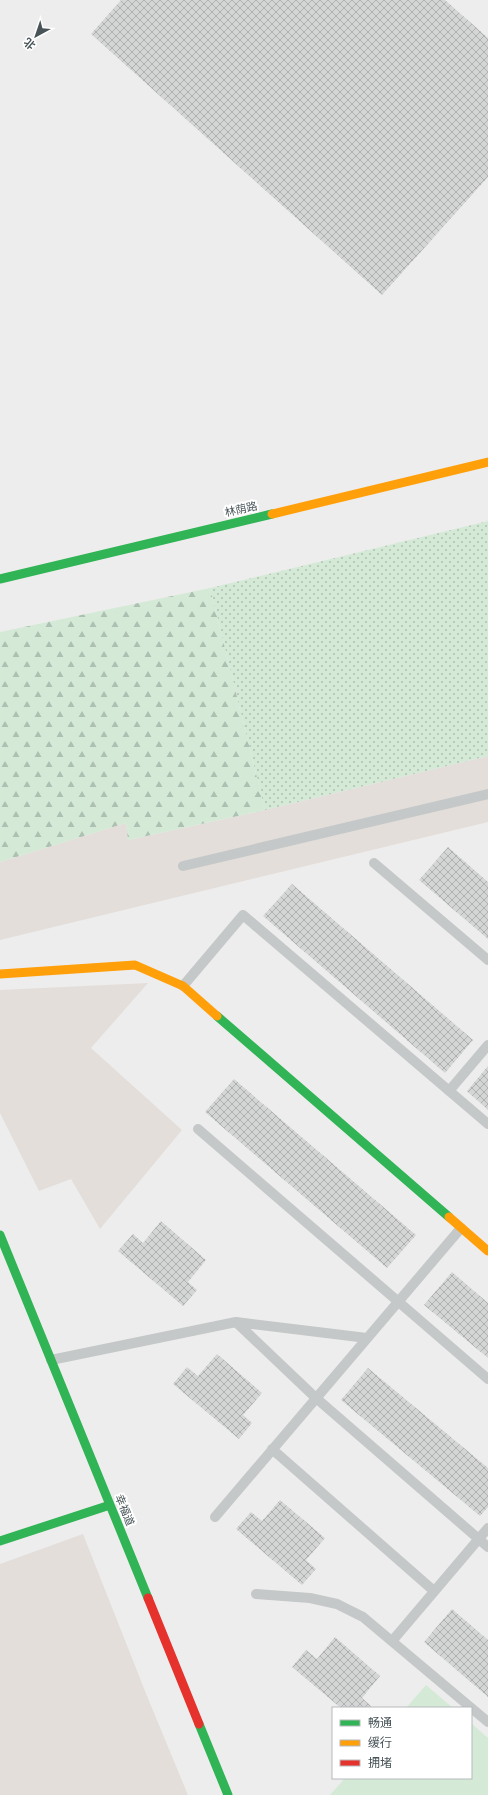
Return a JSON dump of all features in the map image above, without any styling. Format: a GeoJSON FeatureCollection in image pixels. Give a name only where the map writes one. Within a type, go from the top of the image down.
{"type":"FeatureCollection","features":[{"type":"Feature","properties":{"kind":"main road","name":"林荫路"},"geometry":{"type":"LineString","coordinates":[[0,579],[488,462]]}},
{"type":"Feature","properties":{"kind":"main road"},"geometry":{"type":"LineString","coordinates":[[0,974],[135,965],[184,986],[488,1251]]}},
{"type":"Feature","properties":{"kind":"main road","name":"幸福道"},"geometry":{"type":"LineString","coordinates":[[0,1234],[228,1795]]}},
{"type":"Feature","properties":{"kind":"main road"},"geometry":{"type":"LineString","coordinates":[[0,1541],[110,1505]]}},
{"type":"Feature","properties":{"kind":"lane"},"geometry":{"type":"LineString","coordinates":[[183,866],[488,794]]}},
{"type":"Feature","properties":{"kind":"lane"},"geometry":{"type":"LineString","coordinates":[[374,862],[488,960]]}},
{"type":"Feature","properties":{"kind":"lane"},"geometry":{"type":"LineString","coordinates":[[184,986],[243,915],[488,1124]]}},
{"type":"Feature","properties":{"kind":"lane"},"geometry":{"type":"LineString","coordinates":[[449,1091],[488,1045]]}},
{"type":"Feature","properties":{"kind":"lane"},"geometry":{"type":"LineString","coordinates":[[198,1129],[488,1379]]}},
{"type":"Feature","properties":{"kind":"lane"},"geometry":{"type":"LineString","coordinates":[[215,1517],[461,1228]]}},
{"type":"Feature","properties":{"kind":"lane"},"geometry":{"type":"LineString","coordinates":[[51,1360],[236,1322],[367,1338]]}},
{"type":"Feature","properties":{"kind":"lane"},"geometry":{"type":"LineString","coordinates":[[236,1322],[316,1398],[488,1547]]}},
{"type":"Feature","properties":{"kind":"lane"},"geometry":{"type":"LineString","coordinates":[[272,1450],[434,1591]]}},
{"type":"Feature","properties":{"kind":"lane"},"geometry":{"type":"LineString","coordinates":[[393,1640],[488,1528]]}},
{"type":"Feature","properties":{"kind":"lane"},"geometry":{"type":"LineString","coordinates":[[256,1594],[310,1598],[337,1604],[363,1617],[393,1640],[471,1707]]}},
{"type":"Feature","properties":{"kind":"lane"},"geometry":{"type":"LineString","coordinates":[[472,1708],[488,1722]]}},
{"type":"Feature","properties":{"kind":"shaded area"},"geometry":{"type":"Polygon","coordinates":[[[488,756],[488,822],[0,940],[0,862],[126,823],[128,840],[265,810],[488,756]]]}},
{"type":"Feature","properties":{"kind":"shaded area"},"geometry":{"type":"Polygon","coordinates":[[[148,983],[91,1048],[182,1130],[100,1229],[71,1179],[39,1191],[0,1113],[0,990],[148,983]]]}},
{"type":"Feature","properties":{"kind":"shaded area"},"geometry":{"type":"Polygon","coordinates":[[[83,1534],[188,1795],[0,1795],[0,1564],[83,1534]]]}},
{"type":"Feature","properties":{"kind":"green space"},"geometry":{"type":"Polygon","coordinates":[[[488,521],[488,756],[265,810],[210,588],[488,521]]]}},
{"type":"Feature","properties":{"kind":"green space"},"geometry":{"type":"Polygon","coordinates":[[[210,588],[265,810],[128,840],[126,823],[0,862],[0,632],[210,588]]]}},
{"type":"Feature","properties":{"kind":"green space"},"geometry":{"type":"Polygon","coordinates":[[[426,1685],[452,1707],[407,1707],[426,1685]]]}},
{"type":"Feature","properties":{"kind":"green space"},"geometry":{"type":"Polygon","coordinates":[[[472,1724],[488,1738],[488,1795],[330,1795],[344,1779],[472,1779],[472,1724]]]}},
{"type":"Feature","properties":{"kind":"building"},"geometry":{"type":"Polygon","coordinates":[[[121,0],[445,0],[488,38],[488,177],[382,295],[91,34],[121,0]]]}},
{"type":"Feature","properties":{"kind":"building"},"geometry":{"type":"Polygon","coordinates":[[[448,847],[488,882],[488,939],[419,880],[448,847]]]}},
{"type":"Feature","properties":{"kind":"building"},"geometry":{"type":"Polygon","coordinates":[[[292,884],[473,1040],[445,1073],[263,916],[292,884]]]}},
{"type":"Feature","properties":{"kind":"building"},"geometry":{"type":"Polygon","coordinates":[[[488,1066],[488,1110],[467,1091],[488,1066]]]}},
{"type":"Feature","properties":{"kind":"building"},"geometry":{"type":"Polygon","coordinates":[[[234,1079],[416,1235],[387,1268],[205,1112],[234,1079]]]}},
{"type":"Feature","properties":{"kind":"building"},"geometry":{"type":"Polygon","coordinates":[[[161,1221],[206,1260],[188,1282],[197,1290],[183,1306],[118,1251],[133,1234],[143,1243],[161,1221]]]}},
{"type":"Feature","properties":{"kind":"building"},"geometry":{"type":"Polygon","coordinates":[[[452,1272],[488,1303],[488,1358],[424,1305],[452,1272]]]}},
{"type":"Feature","properties":{"kind":"building"},"geometry":{"type":"Polygon","coordinates":[[[217,1354],[262,1393],[243,1415],[252,1423],[239,1439],[173,1384],[187,1367],[198,1376],[217,1354]]]}},
{"type":"Feature","properties":{"kind":"building"},"geometry":{"type":"Polygon","coordinates":[[[368,1368],[488,1468],[488,1507],[480,1516],[341,1400],[368,1368]]]}},
{"type":"Feature","properties":{"kind":"building"},"geometry":{"type":"Polygon","coordinates":[[[280,1500],[325,1538],[306,1560],[316,1569],[302,1585],[236,1529],[251,1512],[262,1521],[280,1500]]]}},
{"type":"Feature","properties":{"kind":"building"},"geometry":{"type":"Polygon","coordinates":[[[452,1609],[488,1640],[488,1697],[424,1642],[452,1609]]]}},
{"type":"Feature","properties":{"kind":"building"},"geometry":{"type":"Polygon","coordinates":[[[335,1637],[380,1676],[362,1698],[370,1707],[340,1707],[292,1667],[306,1650],[317,1659],[335,1637]]]}},
{"type":"Feature","properties":{"kind":"traffic: fast"},"geometry":{"type":"LineString","coordinates":[[0,579],[272,514]]}},
{"type":"Feature","properties":{"kind":"traffic: fast"},"geometry":{"type":"LineString","coordinates":[[217,1016],[449,1217]]}},
{"type":"Feature","properties":{"kind":"traffic: fast"},"geometry":{"type":"LineString","coordinates":[[0,1235],[148,1598]]}},
{"type":"Feature","properties":{"kind":"traffic: fast"},"geometry":{"type":"LineString","coordinates":[[0,1541],[110,1505]]}},
{"type":"Feature","properties":{"kind":"traffic: fast"},"geometry":{"type":"LineString","coordinates":[[199,1724],[228,1795]]}},
{"type":"Feature","properties":{"kind":"traffic: slow"},"geometry":{"type":"LineString","coordinates":[[272,514],[488,462]]}},
{"type":"Feature","properties":{"kind":"traffic: slow"},"geometry":{"type":"LineString","coordinates":[[0,974],[135,965],[183,986],[217,1016]]}},
{"type":"Feature","properties":{"kind":"traffic: slow"},"geometry":{"type":"LineString","coordinates":[[449,1217],[488,1251]]}},
{"type":"Feature","properties":{"kind":"traffic: jam"},"geometry":{"type":"LineString","coordinates":[[148,1598],[199,1724]]}}]}
